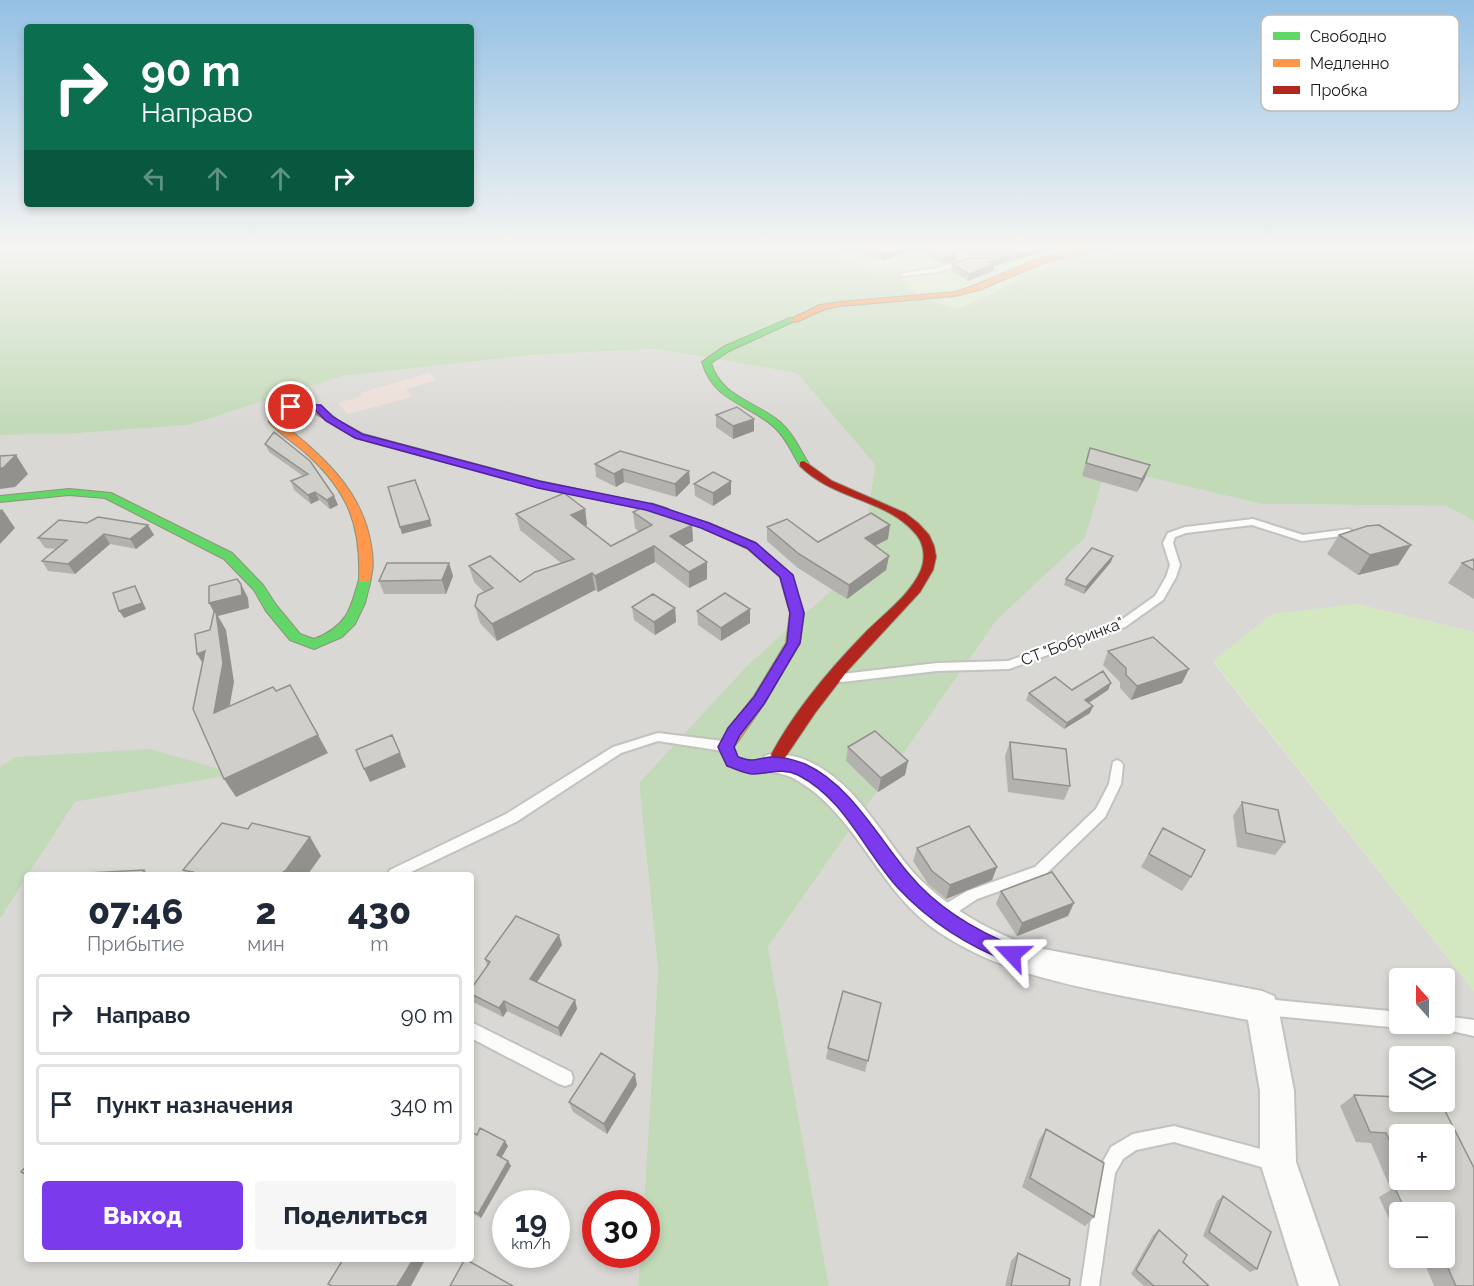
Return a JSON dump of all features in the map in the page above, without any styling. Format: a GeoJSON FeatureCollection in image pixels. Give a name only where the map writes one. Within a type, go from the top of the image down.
{"type":"FeatureCollection","features":[{"type":"Feature","properties":{"kind":"street"},"geometry":{"type":"LineString","coordinates":[[774,764],[793,731],[869,638],[907,598],[928,570],[930,553],[924,534],[906,519],[814,475],[797,456],[790,439],[778,425],[724,392],[710,379],[706,369],[706,363],[726,349],[824,307],[835,306]]}},
{"type":"Feature","properties":{"kind":"street"},"geometry":{"type":"LineString","coordinates":[[0,499],[69,492],[108,495],[116,498],[228,556],[259,588],[271,608],[295,636],[314,644],[334,637],[350,625],[357,613],[364,590],[367,563],[366,533],[356,506],[336,475],[274,422],[274,414],[304,405],[317,408],[330,419],[359,436],[538,484],[649,507],[679,516],[752,546],[786,575],[797,613],[794,643],[759,700],[734,732],[726,747],[732,761],[752,768],[774,764],[801,769],[834,793],[862,823],[903,881],[940,915],[991,946],[1033,962],[1262,1007],[1277,1091],[1278,1162],[1319,1286]]}},
{"type":"Feature","properties":{"kind":"lane","name":"СТ \"Бобринка\""},"geometry":{"type":"LineString","coordinates":[[836,679],[937,667],[1009,665],[1121,625],[1159,598],[1171,577],[1174,566],[1168,543],[1170,535],[1185,530],[1253,522],[1302,538],[1349,531]]}},
{"type":"Feature","properties":{"kind":"lane"},"geometry":{"type":"LineString","coordinates":[[398,872],[511,818],[617,750],[658,736],[726,747]]}},
{"type":"Feature","properties":{"kind":"lane"},"geometry":{"type":"LineString","coordinates":[[940,915],[972,895],[1040,871],[1101,813],[1115,784],[1117,765]]}},
{"type":"Feature","properties":{"kind":"lane"},"geometry":{"type":"LineString","coordinates":[[1262,1007],[1389,1019]]}},
{"type":"Feature","properties":{"kind":"lane"},"geometry":{"type":"LineString","coordinates":[[1455,1025],[1474,1028]]}},
{"type":"Feature","properties":{"kind":"lane"},"geometry":{"type":"LineString","coordinates":[[474,1032],[565,1078]]}},
{"type":"Feature","properties":{"kind":"lane"},"geometry":{"type":"LineString","coordinates":[[1090,1286],[1107,1172],[1117,1152],[1133,1142],[1174,1134],[1278,1162]]}},
{"type":"Feature","properties":{"kind":"shaded area"},"geometry":{"type":"Polygon","coordinates":[[[655,349],[797,373],[875,465],[860,565],[639,783],[658,970],[645,1190],[582,1190],[582,1268],[639,1268],[638,1286],[0,1286],[0,919],[24,882],[24,1262],[474,1262],[474,872],[30,872],[75,802],[235,774],[15,757],[0,767],[0,435],[67,434],[189,425],[343,376],[532,355],[655,349]]]}},
{"type":"Feature","properties":{"kind":"shaded area"},"geometry":{"type":"Polygon","coordinates":[[[429,373],[437,380],[406,389],[413,397],[347,414],[338,403],[362,396],[360,393],[429,373]]]}},
{"type":"Feature","properties":{"kind":"shaded area"},"geometry":{"type":"Polygon","coordinates":[[[1110,468],[1261,504],[1446,506],[1474,521],[1474,632],[1355,604],[1213,662],[1474,991],[1474,1286],[829,1286],[768,947],[996,621],[1085,538],[1101,485],[1110,468]]]}},
{"type":"Feature","properties":{"kind":"green space"},"geometry":{"type":"Polygon","coordinates":[[[0,306],[948,306],[958,309],[964,306],[1474,306],[1474,521],[1446,506],[1261,504],[1110,468],[1101,485],[1085,538],[996,621],[768,947],[829,1286],[638,1286],[639,1268],[660,1268],[660,1190],[645,1190],[658,970],[639,783],[747,666],[860,565],[875,465],[797,373],[655,349],[532,355],[343,376],[189,425],[67,434],[0,435],[0,306]]]}},
{"type":"Feature","properties":{"kind":"green space"},"geometry":{"type":"Polygon","coordinates":[[[948,306],[964,306],[958,309],[948,306]]]}},
{"type":"Feature","properties":{"kind":"green space"},"geometry":{"type":"Polygon","coordinates":[[[1355,604],[1474,632],[1474,991],[1213,661],[1272,614],[1355,604]]]}},
{"type":"Feature","properties":{"kind":"green space"},"geometry":{"type":"Polygon","coordinates":[[[150,749],[237,774],[75,802],[30,872],[24,872],[24,882],[0,919],[0,767],[15,757],[150,749]]]}},
{"type":"Feature","properties":{"kind":"building"},"geometry":{"type":"Polygon","coordinates":[[[737,407],[754,419],[733,426],[716,415],[737,407]]]}},
{"type":"Feature","properties":{"kind":"building"},"geometry":{"type":"Polygon","coordinates":[[[274,432],[310,461],[334,496],[327,500],[315,492],[308,495],[291,481],[308,474],[265,444],[274,432]]]}},
{"type":"Feature","properties":{"kind":"building"},"geometry":{"type":"Polygon","coordinates":[[[1090,448],[1150,465],[1142,479],[1086,463],[1090,448]]]}},
{"type":"Feature","properties":{"kind":"building"},"geometry":{"type":"Polygon","coordinates":[[[620,451],[689,471],[675,484],[623,469],[614,474],[595,464],[620,451]]]}},
{"type":"Feature","properties":{"kind":"building"},"geometry":{"type":"Polygon","coordinates":[[[16,455],[3,468],[0,468],[0,456],[16,455]]]}},
{"type":"Feature","properties":{"kind":"building"},"geometry":{"type":"Polygon","coordinates":[[[713,472],[731,481],[713,493],[694,484],[713,472]]]}},
{"type":"Feature","properties":{"kind":"building"},"geometry":{"type":"Polygon","coordinates":[[[415,480],[430,520],[400,527],[388,487],[415,480]]]}},
{"type":"Feature","properties":{"kind":"building"},"geometry":{"type":"Polygon","coordinates":[[[564,493],[585,509],[571,515],[611,546],[652,525],[633,512],[651,503],[667,508],[692,525],[670,536],[707,562],[689,572],[654,546],[595,576],[592,573],[492,624],[475,606],[478,595],[493,588],[469,566],[490,556],[520,582],[535,572],[574,559],[516,514],[564,493]]]}},
{"type":"Feature","properties":{"kind":"building"},"geometry":{"type":"Polygon","coordinates":[[[871,513],[890,525],[865,538],[889,556],[849,585],[799,554],[767,527],[787,519],[818,542],[871,513]]]}},
{"type":"Feature","properties":{"kind":"building"},"geometry":{"type":"Polygon","coordinates":[[[98,517],[148,525],[130,539],[104,534],[68,564],[42,561],[67,540],[38,538],[59,520],[87,523],[98,517]]]}},
{"type":"Feature","properties":{"kind":"building"},"geometry":{"type":"Polygon","coordinates":[[[1379,525],[1411,545],[1370,555],[1339,535],[1367,526],[1379,525]]]}},
{"type":"Feature","properties":{"kind":"building"},"geometry":{"type":"Polygon","coordinates":[[[1092,548],[1113,556],[1086,587],[1066,579],[1092,548]]]}},
{"type":"Feature","properties":{"kind":"building"},"geometry":{"type":"Polygon","coordinates":[[[1474,559],[1474,570],[1462,563],[1474,559]]]}},
{"type":"Feature","properties":{"kind":"building"},"geometry":{"type":"Polygon","coordinates":[[[387,563],[449,563],[442,580],[379,581],[387,563]]]}},
{"type":"Feature","properties":{"kind":"building"},"geometry":{"type":"Polygon","coordinates":[[[237,579],[241,584],[242,595],[209,603],[209,586],[237,579]]]}},
{"type":"Feature","properties":{"kind":"building"},"geometry":{"type":"Polygon","coordinates":[[[135,586],[142,603],[119,611],[113,593],[135,586]]]}},
{"type":"Feature","properties":{"kind":"building"},"geometry":{"type":"Polygon","coordinates":[[[725,593],[750,609],[721,628],[697,611],[725,593]]]}},
{"type":"Feature","properties":{"kind":"building"},"geometry":{"type":"Polygon","coordinates":[[[653,594],[675,608],[654,622],[632,607],[653,594]]]}},
{"type":"Feature","properties":{"kind":"building"},"geometry":{"type":"Polygon","coordinates":[[[214,612],[216,612],[223,663],[214,713],[273,687],[276,691],[290,685],[318,735],[224,779],[193,709],[205,651],[197,654],[195,634],[210,630],[214,612]]]}},
{"type":"Feature","properties":{"kind":"building"},"geometry":{"type":"Polygon","coordinates":[[[1153,637],[1189,669],[1137,686],[1126,675],[1126,668],[1108,651],[1153,637]]]}},
{"type":"Feature","properties":{"kind":"building"},"geometry":{"type":"Polygon","coordinates":[[[1103,671],[1111,683],[1085,700],[1093,706],[1067,723],[1029,693],[1055,677],[1072,690],[1103,671]]]}},
{"type":"Feature","properties":{"kind":"building"},"geometry":{"type":"Polygon","coordinates":[[[875,731],[908,761],[881,778],[848,747],[875,731]]]}},
{"type":"Feature","properties":{"kind":"building"},"geometry":{"type":"Polygon","coordinates":[[[392,735],[400,753],[364,769],[356,750],[392,735]]]}},
{"type":"Feature","properties":{"kind":"building"},"geometry":{"type":"Polygon","coordinates":[[[1010,742],[1066,749],[1070,786],[1013,779],[1010,742]]]}},
{"type":"Feature","properties":{"kind":"building"},"geometry":{"type":"Polygon","coordinates":[[[1242,802],[1278,810],[1285,842],[1246,833],[1242,802]]]}},
{"type":"Feature","properties":{"kind":"building"},"geometry":{"type":"Polygon","coordinates":[[[222,823],[248,829],[252,823],[310,837],[283,872],[183,870],[222,823]]]}},
{"type":"Feature","properties":{"kind":"building"},"geometry":{"type":"Polygon","coordinates":[[[969,826],[997,867],[950,885],[932,871],[917,848],[969,826]]]}},
{"type":"Feature","properties":{"kind":"building"},"geometry":{"type":"Polygon","coordinates":[[[1163,828],[1205,850],[1191,877],[1149,854],[1163,828]]]}},
{"type":"Feature","properties":{"kind":"building"},"geometry":{"type":"Polygon","coordinates":[[[144,870],[143,872],[107,872],[144,870]]]}},
{"type":"Feature","properties":{"kind":"building"},"geometry":{"type":"Polygon","coordinates":[[[1052,872],[1074,903],[1022,923],[1001,891],[1052,872]]]}},
{"type":"Feature","properties":{"kind":"building"},"geometry":{"type":"Polygon","coordinates":[[[516,916],[559,935],[530,979],[575,1000],[558,1028],[504,1001],[499,1008],[474,996],[474,985],[490,962],[485,959],[516,916]]]}},
{"type":"Feature","properties":{"kind":"building"},"geometry":{"type":"Polygon","coordinates":[[[843,991],[881,1003],[868,1061],[828,1048],[843,991]]]}},
{"type":"Feature","properties":{"kind":"building"},"geometry":{"type":"Polygon","coordinates":[[[601,1053],[635,1074],[604,1124],[569,1102],[601,1053]]]}},
{"type":"Feature","properties":{"kind":"building"},"geometry":{"type":"Polygon","coordinates":[[[1354,1095],[1389,1097],[1389,1112],[1446,1112],[1452,1124],[1389,1124],[1389,1139],[1386,1133],[1370,1132],[1354,1095]]]}},
{"type":"Feature","properties":{"kind":"building"},"geometry":{"type":"Polygon","coordinates":[[[480,1128],[505,1141],[497,1155],[508,1161],[478,1214],[474,1212],[474,1134],[477,1135],[480,1128]]]}},
{"type":"Feature","properties":{"kind":"building"},"geometry":{"type":"Polygon","coordinates":[[[1046,1129],[1104,1163],[1094,1217],[1030,1178],[1046,1129]]]}},
{"type":"Feature","properties":{"kind":"building"},"geometry":{"type":"Polygon","coordinates":[[[1455,1131],[1474,1168],[1474,1286],[1456,1286],[1448,1268],[1455,1268],[1455,1202],[1401,1202],[1396,1190],[1455,1190],[1455,1131]]]}},
{"type":"Feature","properties":{"kind":"building"},"geometry":{"type":"Polygon","coordinates":[[[1223,1196],[1271,1232],[1257,1269],[1209,1232],[1223,1196]]]}},
{"type":"Feature","properties":{"kind":"building"},"geometry":{"type":"Polygon","coordinates":[[[1159,1230],[1187,1255],[1183,1262],[1209,1286],[1154,1286],[1136,1270],[1159,1230]]]}},
{"type":"Feature","properties":{"kind":"building"},"geometry":{"type":"Polygon","coordinates":[[[1018,1253],[1070,1279],[1069,1286],[1011,1286],[1018,1253]]]}},
{"type":"Feature","properties":{"kind":"building"},"geometry":{"type":"Polygon","coordinates":[[[342,1262],[412,1262],[397,1286],[332,1286],[328,1284],[342,1262]]]}},
{"type":"Feature","properties":{"kind":"building"},"geometry":{"type":"Polygon","coordinates":[[[463,1262],[470,1262],[513,1286],[450,1286],[463,1262]]]}},
{"type":"Feature","properties":{"kind":"traffic: fast"},"geometry":{"type":"LineString","coordinates":[[793,320],[726,349],[706,362],[716,384],[725,392],[768,417],[782,429],[804,464]]}},
{"type":"Feature","properties":{"kind":"traffic: fast"},"geometry":{"type":"LineString","coordinates":[[335,422],[359,436],[538,484],[642,506]]}},
{"type":"Feature","properties":{"kind":"traffic: fast"},"geometry":{"type":"LineString","coordinates":[[0,499],[69,492],[107,495],[228,556],[259,588],[271,608],[295,637],[314,644],[337,634],[351,621],[359,603],[365,579]]}},
{"type":"Feature","properties":{"kind":"traffic: slow"},"geometry":{"type":"LineString","coordinates":[[793,320],[829,306]]}},
{"type":"Feature","properties":{"kind":"traffic: slow"},"geometry":{"type":"LineString","coordinates":[[335,422],[319,409],[310,406],[294,407],[274,414],[274,422],[329,470],[355,507],[362,528],[366,552],[365,579]]}},
{"type":"Feature","properties":{"kind":"traffic: slow"},"geometry":{"type":"LineString","coordinates":[[642,506],[705,525],[752,546],[786,575],[797,613],[793,643],[759,700],[734,732],[726,747],[732,761],[752,768],[774,763],[779,755]]}},
{"type":"Feature","properties":{"kind":"traffic: jam"},"geometry":{"type":"LineString","coordinates":[[779,755],[843,666],[916,590],[927,570],[930,557],[926,540],[914,525],[887,508],[828,484],[804,464]]}},
{"type":"Feature","properties":{"kind":"route"},"geometry":{"type":"LineString","coordinates":[[291,407],[304,405],[317,408],[330,419],[359,436],[538,484],[649,507],[705,525],[752,546],[786,575],[797,613],[794,643],[759,700],[734,732],[726,747],[732,761],[752,768],[774,764],[801,769],[834,793],[862,823],[903,881],[940,915],[991,946],[1012,954]]}}]}
